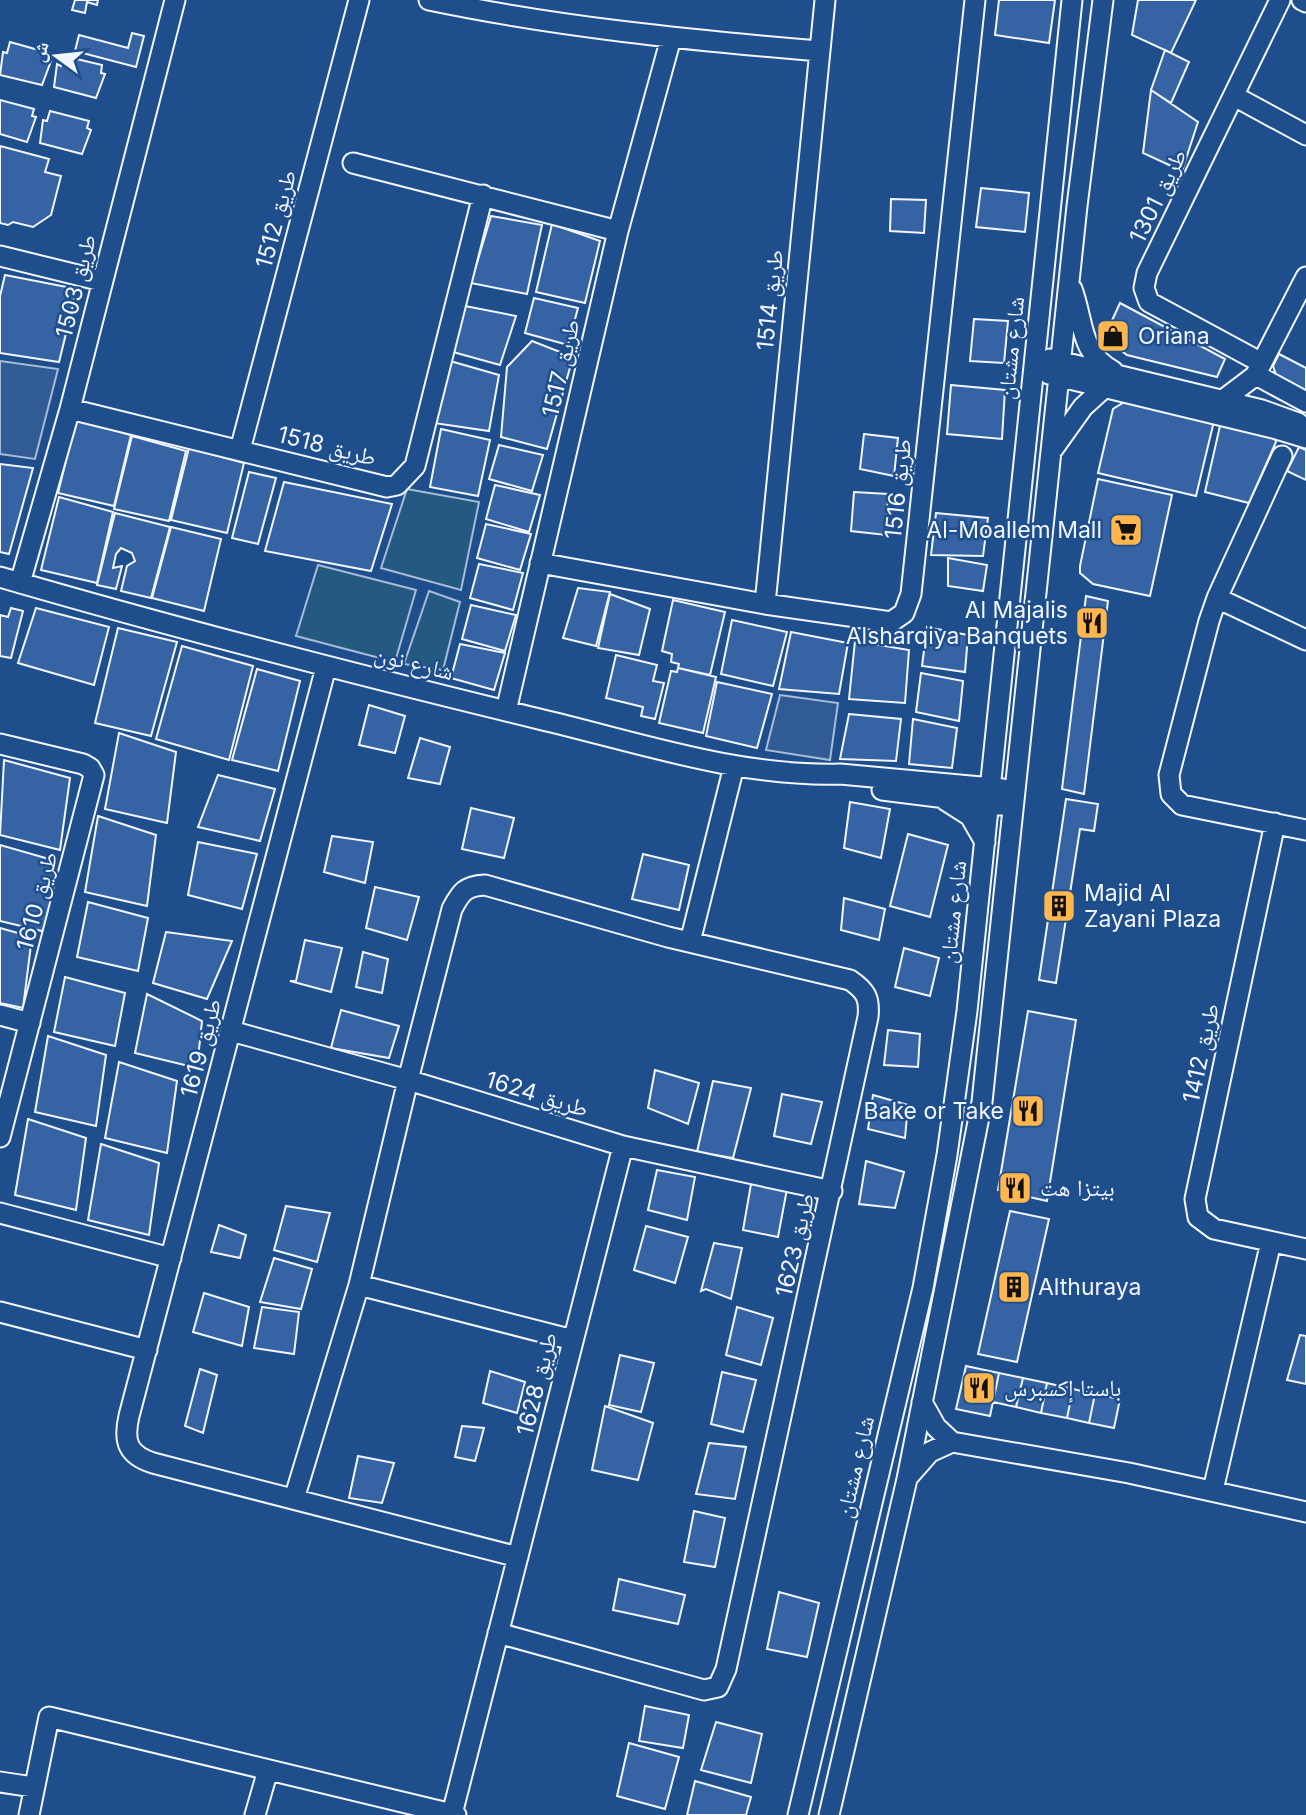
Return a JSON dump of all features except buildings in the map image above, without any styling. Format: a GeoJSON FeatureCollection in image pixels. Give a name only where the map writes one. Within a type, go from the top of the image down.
{"type":"FeatureCollection","features":[{"type":"Feature","properties":{"kind":"street","name":"طريق 1503"},"geometry":{"type":"LineString","coordinates":[[20,583],[71,409],[175,0]]}},
{"type":"Feature","properties":{"kind":"street","name":"طريق 1512"},"geometry":{"type":"LineString","coordinates":[[240,450],[359,0]]}},
{"type":"Feature","properties":{"kind":"street"},"geometry":{"type":"LineString","coordinates":[[429,0],[498,15],[671,38],[819,51]]}},
{"type":"Feature","properties":{"kind":"street","name":"طريق 1514"},"geometry":{"type":"LineString","coordinates":[[765,604],[825,0]]}},
{"type":"Feature","properties":{"kind":"street","name":"طريق 1516"},"geometry":{"type":"LineString","coordinates":[[540,563],[765,604],[891,622],[904,613],[911,594],[975,0]]}},
{"type":"Feature","properties":{"kind":"street","name":"شارع مشتان"},"geometry":{"type":"LineString","coordinates":[[798,1815],[923,1288],[947,1155],[967,1011],[1072,0]]}},
{"type":"Feature","properties":{"kind":"street"},"geometry":{"type":"LineString","coordinates":[[829,1815],[907,1479],[982,1102],[1060,369],[1103,0]]}},
{"type":"Feature","properties":{"kind":"street","name":"طريق 1301"},"geometry":{"type":"LineString","coordinates":[[1280,0],[1147,273],[1144,288],[1149,302],[1306,402]]}},
{"type":"Feature","properties":{"kind":"street","name":"طريق 1517"},"geometry":{"type":"LineString","coordinates":[[506,711],[618,231],[671,38]]}},
{"type":"Feature","properties":{"kind":"street"},"geometry":{"type":"LineString","coordinates":[[1234,96],[1306,135]]}},
{"type":"Feature","properties":{"kind":"street"},"geometry":{"type":"LineString","coordinates":[[353,163],[618,231]]}},
{"type":"Feature","properties":{"kind":"street","name":"طريق 1518"},"geometry":{"type":"LineString","coordinates":[[71,409],[387,486],[397,485],[415,466],[483,195]]}},
{"type":"Feature","properties":{"kind":"street"},"geometry":{"type":"LineString","coordinates":[[0,256],[102,281]]}},
{"type":"Feature","properties":{"kind":"street"},"geometry":{"type":"LineString","coordinates":[[1223,400],[1258,369],[1306,277]]}},
{"type":"Feature","properties":{"kind":"street"},"geometry":{"type":"LineString","coordinates":[[1070,282],[1080,309],[1081,323],[1090,352],[1112,381],[1223,400],[1302,421]]}},
{"type":"Feature","properties":{"kind":"street"},"geometry":{"type":"LineString","coordinates":[[1034,363],[1112,381],[1273,428],[1306,441]]}},
{"type":"Feature","properties":{"kind":"street"},"geometry":{"type":"LineString","coordinates":[[1258,369],[1262,410]]}},
{"type":"Feature","properties":{"kind":"street"},"geometry":{"type":"LineString","coordinates":[[1052,450],[1083,407],[1112,381]]}},
{"type":"Feature","properties":{"kind":"street"},"geometry":{"type":"LineString","coordinates":[[1273,428],[1282,456]]}},
{"type":"Feature","properties":{"kind":"street"},"geometry":{"type":"LineString","coordinates":[[1306,441],[1282,456],[1217,598],[1169,775],[1171,794],[1182,805],[1306,830]]}},
{"type":"Feature","properties":{"kind":"street","name":"شارع نون"},"geometry":{"type":"LineString","coordinates":[[0,577],[326,667],[734,766],[821,776],[850,786],[930,797],[990,795]]}},
{"type":"Feature","properties":{"kind":"street"},"geometry":{"type":"LineString","coordinates":[[1217,598],[1306,640]]}},
{"type":"Feature","properties":{"kind":"street","name":"طريق 1619"},"geometry":{"type":"LineString","coordinates":[[294,1499],[142,1460],[132,1452],[127,1441],[126,1427],[326,667]]}},
{"type":"Feature","properties":{"kind":"street","name":"طريق 1610"},"geometry":{"type":"LineString","coordinates":[[0,744],[83,764],[90,768],[94,775],[0,1138]]}},
{"type":"Feature","properties":{"kind":"street"},"geometry":{"type":"LineString","coordinates":[[690,942],[734,766]]}},
{"type":"Feature","properties":{"kind":"street","name":"شارع نون"},"geometry":{"type":"LineString","coordinates":[[821,776],[840,774],[1015,798]]}},
{"type":"Feature","properties":{"kind":"street"},"geometry":{"type":"LineString","coordinates":[[930,797],[947,801],[962,809],[976,824],[985,842]]}},
{"type":"Feature","properties":{"kind":"street","name":"طريق 1412"},"geometry":{"type":"LineString","coordinates":[[1275,823],[1195,1199],[1198,1217],[1214,1229],[1306,1249]]}},
{"type":"Feature","properties":{"kind":"street","name":"طريق 1623"},"geometry":{"type":"LineString","coordinates":[[408,1080],[452,909],[460,894],[472,886],[485,885],[690,942],[850,980],[864,989],[870,1000],[869,1017],[832,1191],[726,1669],[718,1687],[704,1690],[498,1633]]}},
{"type":"Feature","properties":{"kind":"street"},"geometry":{"type":"LineString","coordinates":[[0,1015],[30,1023]]}},
{"type":"Feature","properties":{"kind":"street","name":"طريق 1624"},"geometry":{"type":"LineString","coordinates":[[231,1031],[408,1080],[623,1146],[832,1191]]}},
{"type":"Feature","properties":{"kind":"street"},"geometry":{"type":"LineString","coordinates":[[408,1080],[359,1285],[294,1499],[518,1558]]}},
{"type":"Feature","properties":{"kind":"street","name":"طريق 1628"},"geometry":{"type":"LineString","coordinates":[[454,1814],[623,1146]]}},
{"type":"Feature","properties":{"kind":"street"},"geometry":{"type":"LineString","coordinates":[[0,1213],[171,1258]]}},
{"type":"Feature","properties":{"kind":"street"},"geometry":{"type":"LineString","coordinates":[[1213,1490],[1271,1242]]}},
{"type":"Feature","properties":{"kind":"street"},"geometry":{"type":"LineString","coordinates":[[359,1285],[573,1340]]}},
{"type":"Feature","properties":{"kind":"street"},"geometry":{"type":"LineString","coordinates":[[0,1312],[147,1350]]}},
{"type":"Feature","properties":{"kind":"street"},"geometry":{"type":"LineString","coordinates":[[922,1402],[936,1427],[952,1442],[1129,1473],[1306,1512]]}},
{"type":"Feature","properties":{"kind":"street"},"geometry":{"type":"LineString","coordinates":[[907,1479],[930,1452],[952,1442]]}},
{"type":"Feature","properties":{"kind":"street"},"geometry":{"type":"LineString","coordinates":[[29,1815],[49,1717],[454,1814]]}},
{"type":"Feature","properties":{"kind":"street"},"geometry":{"type":"LineString","coordinates":[[255,1815],[268,1770]]}},
{"type":"Feature","properties":{"kind":"street"},"geometry":{"type":"LineString","coordinates":[[0,1782],[33,1787]]}},
{"type":"Feature","properties":{"kind":"street"},"geometry":{"type":"LineString","coordinates":[[834,1788],[844,1815]]}},
{"type":"Feature","properties":{"kind":"shaded area"},"geometry":{"type":"Polygon","coordinates":[[[0,361],[58,369],[35,459],[0,454],[0,361]]]}},
{"type":"Feature","properties":{"kind":"shaded area"},"geometry":{"type":"Polygon","coordinates":[[[407,489],[479,502],[461,590],[381,568],[407,489]]]}},
{"type":"Feature","properties":{"kind":"shaded area"},"geometry":{"type":"Polygon","coordinates":[[[318,565],[416,590],[395,662],[296,636],[318,565]]]}},
{"type":"Feature","properties":{"kind":"shaded area"},"geometry":{"type":"Polygon","coordinates":[[[429,591],[460,602],[443,670],[404,664],[429,591]]]}},
{"type":"Feature","properties":{"kind":"shaded area"},"geometry":{"type":"Polygon","coordinates":[[[780,695],[838,703],[830,760],[766,750],[780,695]]]}},
{"type":"Feature","properties":{"kind":"place","name":"Oriana"},"geometry":{"type":"Point","coordinates":[1113,336]}},
{"type":"Feature","properties":{"kind":"place","name":"Al-Moallem Mall"},"geometry":{"type":"Point","coordinates":[1126,530]}},
{"type":"Feature","properties":{"kind":"place","name":"Al Majalis Alsharqiya Banquets"},"geometry":{"type":"Point","coordinates":[1092,623]}},
{"type":"Feature","properties":{"kind":"place","name":"Majid Al Zayani Plaza"},"geometry":{"type":"Point","coordinates":[1059,906]}},
{"type":"Feature","properties":{"kind":"place","name":"Bake or Take"},"geometry":{"type":"Point","coordinates":[1028,1111]}},
{"type":"Feature","properties":{"kind":"place","name":"بيتزا هت"},"geometry":{"type":"Point","coordinates":[1015,1188]}},
{"type":"Feature","properties":{"kind":"place","name":"Althuraya"},"geometry":{"type":"Point","coordinates":[1014,1287]}},
{"type":"Feature","properties":{"kind":"place","name":"باستا إكسبرس"},"geometry":{"type":"Point","coordinates":[979,1388]}}]}
